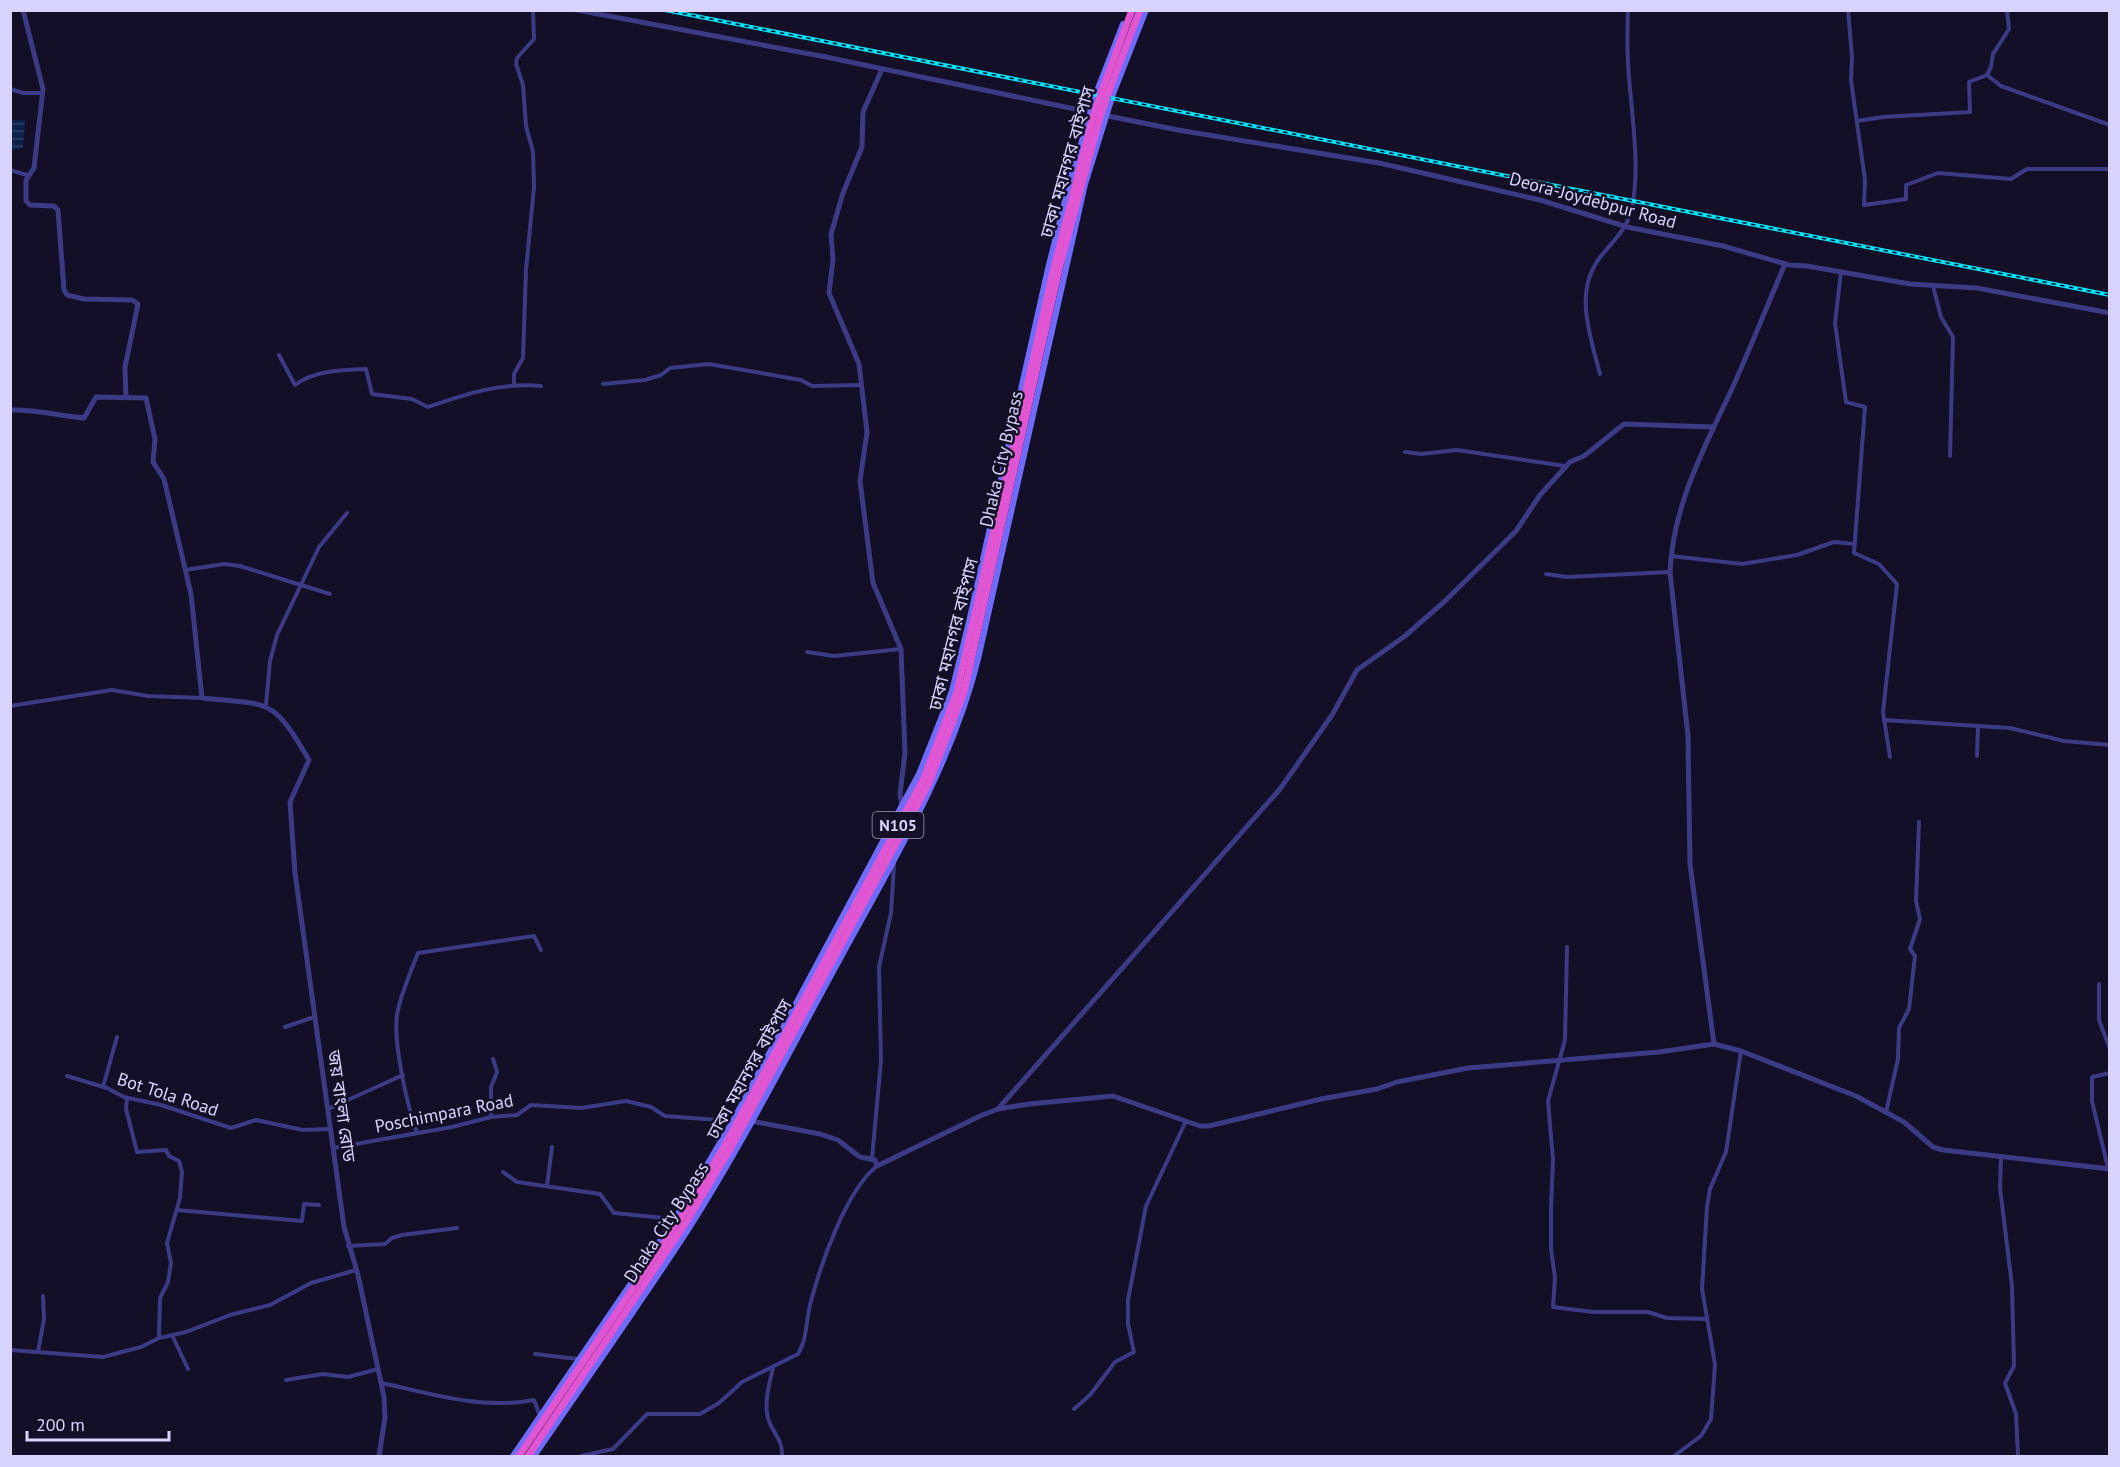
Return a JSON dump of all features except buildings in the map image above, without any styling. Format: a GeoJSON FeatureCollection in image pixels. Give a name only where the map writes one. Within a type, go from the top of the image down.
{"type":"FeatureCollection","features":[{"type":"Feature","properties":{"kind":"highway","name":"ঢাকা মহানগর বাইপাস"},"geometry":{"type":"LineString","coordinates":[[519,1456],[679,1221],[718,1156],[910,804],[940,742],[963,669],[1053,272],[1097,115],[1130,10]]}},
{"type":"Feature","properties":{"kind":"highway","name":"N105"},"geometry":{"type":"LineString","coordinates":[[1107,86],[1140,10]]}},
{"type":"Feature","properties":{"kind":"highway","name":"Dhaka City Bypass"},"geometry":{"type":"LineString","coordinates":[[528,1456],[685,1224],[723,1161],[907,826],[938,762],[967,684],[1060,265],[1097,115]]}},
{"type":"Feature","properties":{"kind":"main road"},"geometry":{"type":"LineString","coordinates":[[513,1456],[675,1219],[733,1121],[920,774],[952,691],[1048,269],[1130,10]]}},
{"type":"Feature","properties":{"kind":"main road"},"geometry":{"type":"LineString","coordinates":[[534,1456],[689,1227],[751,1121],[933,784],[970,693],[1077,217],[1097,115],[1146,10]]}},
{"type":"Feature","properties":{"kind":"street"},"geometry":{"type":"LineString","coordinates":[[24,10],[41,76],[43,93],[34,168],[27,176],[28,204],[54,206],[59,213],[65,293],[84,299],[132,300],[138,304],[125,367],[126,397]]}},
{"type":"Feature","properties":{"kind":"street"},"geometry":{"type":"LineString","coordinates":[[514,383],[514,374],[523,358],[526,270],[534,187],[533,152],[526,126],[523,85],[516,64],[517,58],[534,39],[533,10]]}},
{"type":"Feature","properties":{"kind":"street","name":"Deora-Joydebpur Road"},"geometry":{"type":"LineString","coordinates":[[577,10],[882,69],[1097,115],[1379,163],[1540,200],[1627,227],[1723,246],[1785,264],[1933,286],[1977,288],[2109,313]]}},
{"type":"Feature","properties":{"kind":"street"},"geometry":{"type":"LineString","coordinates":[[617,18],[618,10]]}},
{"type":"Feature","properties":{"kind":"street"},"geometry":{"type":"LineString","coordinates":[[1600,374],[1586,328],[1587,283],[1599,259],[1627,227],[1634,196],[1628,10]]}},
{"type":"Feature","properties":{"kind":"street"},"geometry":{"type":"LineString","coordinates":[[1848,10],[1852,57],[1851,80],[1865,180],[1864,205],[1906,199],[1906,185],[1938,173],[2011,179],[2027,169],[2109,169]]}},
{"type":"Feature","properties":{"kind":"street"},"geometry":{"type":"LineString","coordinates":[[1857,121],[1883,117],[1968,114],[1971,111],[1970,80],[1987,75],[1993,54],[2008,32],[2007,10]]}},
{"type":"Feature","properties":{"kind":"street"},"geometry":{"type":"LineString","coordinates":[[882,69],[863,112],[862,147],[843,194],[831,234],[833,259],[830,297],[851,342],[862,385],[867,432],[860,481],[873,583],[901,649],[905,753],[900,794],[902,806]]}},
{"type":"Feature","properties":{"kind":"street"},"geometry":{"type":"LineString","coordinates":[[1987,75],[2001,86],[2109,125]]}},
{"type":"Feature","properties":{"kind":"street"},"geometry":{"type":"LineString","coordinates":[[10,89],[23,93],[43,93]]}},
{"type":"Feature","properties":{"kind":"street"},"geometry":{"type":"LineString","coordinates":[[10,170],[27,176]]}},
{"type":"Feature","properties":{"kind":"street"},"geometry":{"type":"LineString","coordinates":[[1714,1044],[1690,864],[1688,736],[1670,572],[1671,556],[1678,514],[1713,427],[1785,264]]}},
{"type":"Feature","properties":{"kind":"street"},"geometry":{"type":"LineString","coordinates":[[1841,272],[1835,323],[1846,402],[1865,407],[1855,555],[1879,564],[1896,581],[1888,681],[1883,712],[1890,757]]}},
{"type":"Feature","properties":{"kind":"street"},"geometry":{"type":"LineString","coordinates":[[1933,286],[1941,317],[1953,337],[1950,456]]}},
{"type":"Feature","properties":{"kind":"street"},"geometry":{"type":"LineString","coordinates":[[279,355],[295,385],[303,379],[324,373],[366,369],[372,394],[412,399],[428,407],[478,390],[497,390],[514,383],[541,386]]}},
{"type":"Feature","properties":{"kind":"street"},"geometry":{"type":"LineString","coordinates":[[603,384],[645,380],[661,375],[670,368],[709,364],[801,380],[812,386],[862,385]]}},
{"type":"Feature","properties":{"kind":"street"},"geometry":{"type":"LineString","coordinates":[[10,410],[35,409],[56,416],[84,418],[94,398],[147,399],[155,439],[153,462],[164,479],[191,594],[202,698]]}},
{"type":"Feature","properties":{"kind":"street"},"geometry":{"type":"LineString","coordinates":[[998,1109],[1280,789],[1338,706],[1358,670],[1405,636],[1516,531],[1565,466],[1624,424],[1713,427]]}},
{"type":"Feature","properties":{"kind":"street"},"geometry":{"type":"LineString","coordinates":[[1405,452],[1421,454],[1457,450],[1565,466]]}},
{"type":"Feature","properties":{"kind":"street"},"geometry":{"type":"LineString","coordinates":[[10,706],[112,690],[148,696],[202,698],[266,705],[270,661],[277,635],[319,547],[347,513]]}},
{"type":"Feature","properties":{"kind":"street"},"geometry":{"type":"LineString","coordinates":[[1671,556],[1742,564],[1797,555],[1834,542],[1854,544]]}},
{"type":"Feature","properties":{"kind":"street"},"geometry":{"type":"LineString","coordinates":[[184,570],[224,564],[240,566],[330,594]]}},
{"type":"Feature","properties":{"kind":"street"},"geometry":{"type":"LineString","coordinates":[[1546,574],[1567,577],[1670,572]]}},
{"type":"Feature","properties":{"kind":"street"},"geometry":{"type":"LineString","coordinates":[[807,652],[834,656],[901,649]]}},
{"type":"Feature","properties":{"kind":"street","name":"জয় বাংলা রোড"},"geometry":{"type":"LineString","coordinates":[[266,705],[283,719],[309,760],[290,802],[298,902],[347,1246],[356,1270],[381,1383],[385,1418],[379,1456]]}},
{"type":"Feature","properties":{"kind":"street"},"geometry":{"type":"LineString","coordinates":[[1884,720],[2010,728],[2068,742],[2109,745]]}},
{"type":"Feature","properties":{"kind":"street"},"geometry":{"type":"LineString","coordinates":[[1977,756],[1978,727]]}},
{"type":"Feature","properties":{"kind":"street"},"geometry":{"type":"LineString","coordinates":[[1886,1112],[1898,1059],[1899,1028],[1909,1009],[1915,956],[1910,949],[1920,919],[1916,901],[1919,822]]}},
{"type":"Feature","properties":{"kind":"street"},"geometry":{"type":"LineString","coordinates":[[877,1166],[872,1158],[881,1061],[879,967],[891,913],[894,858]]}},
{"type":"Feature","properties":{"kind":"street"},"geometry":{"type":"LineString","coordinates":[[417,1133],[409,1112],[397,1031],[397,1013],[418,953],[534,936],[541,950]]}},
{"type":"Feature","properties":{"kind":"street"},"geometry":{"type":"LineString","coordinates":[[1567,947],[1567,1027],[1548,1101],[1553,1160],[1551,1208],[1551,1249],[1555,1278],[1553,1307],[1593,1312],[1648,1312],[1667,1318],[1707,1319]]}},
{"type":"Feature","properties":{"kind":"street"},"geometry":{"type":"LineString","coordinates":[[2099,984],[2099,1020],[2109,1049]]}},
{"type":"Feature","properties":{"kind":"street"},"geometry":{"type":"LineString","coordinates":[[285,1027],[314,1017]]}},
{"type":"Feature","properties":{"kind":"street"},"geometry":{"type":"LineString","coordinates":[[103,1087],[117,1037]]}},
{"type":"Feature","properties":{"kind":"street"},"geometry":{"type":"LineString","coordinates":[[581,1456],[613,1449],[647,1414],[700,1414],[711,1409],[742,1382],[793,1358],[800,1351],[814,1292],[845,1207],[866,1174],[877,1166],[998,1109],[1113,1096],[1209,1126],[1321,1099],[1468,1068],[1714,1044],[1741,1051],[1856,1096],[1904,1122],[1933,1147],[2109,1168],[2092,1101],[2092,1077],[2109,1073]]}},
{"type":"Feature","properties":{"kind":"street"},"geometry":{"type":"LineString","coordinates":[[1674,1456],[1701,1436],[1711,1419],[1716,1364],[1702,1289],[1707,1207],[1710,1189],[1726,1152],[1741,1051]]}},
{"type":"Feature","properties":{"kind":"street"},"geometry":{"type":"LineString","coordinates":[[491,1117],[491,1087],[497,1072],[493,1059]]}},
{"type":"Feature","properties":{"kind":"street"},"geometry":{"type":"LineString","coordinates":[[328,1109],[404,1076]]}},
{"type":"Feature","properties":{"kind":"street","name":"Bot Tola Road"},"geometry":{"type":"LineString","coordinates":[[67,1077],[103,1087],[127,1098],[161,1105],[231,1128],[256,1120],[303,1130],[330,1129]]}},
{"type":"Feature","properties":{"kind":"street"},"geometry":{"type":"LineString","coordinates":[[127,1098],[126,1109],[137,1152],[164,1149],[169,1156],[180,1163],[182,1184],[167,1243],[171,1263],[168,1282],[160,1298],[159,1338]]}},
{"type":"Feature","properties":{"kind":"street","name":"Poschimpara Road"},"geometry":{"type":"LineString","coordinates":[[333,1148],[491,1117],[517,1115],[531,1105],[581,1108],[626,1101],[651,1107],[665,1116],[733,1121]]}},
{"type":"Feature","properties":{"kind":"street"},"geometry":{"type":"LineString","coordinates":[[751,1121],[820,1134],[838,1140],[860,1157],[872,1158]]}},
{"type":"Feature","properties":{"kind":"street"},"geometry":{"type":"LineString","coordinates":[[1074,1409],[1090,1395],[1115,1362],[1134,1352],[1128,1324],[1128,1300],[1146,1206],[1187,1121]]}},
{"type":"Feature","properties":{"kind":"street"},"geometry":{"type":"LineString","coordinates":[[547,1186],[552,1148]]}},
{"type":"Feature","properties":{"kind":"street"},"geometry":{"type":"LineString","coordinates":[[2001,1155],[2000,1188],[2010,1258],[2014,1365],[2004,1383],[2016,1414],[2018,1456]]}},
{"type":"Feature","properties":{"kind":"street"},"geometry":{"type":"LineString","coordinates":[[503,1172],[517,1182],[600,1194],[614,1213],[675,1219]]}},
{"type":"Feature","properties":{"kind":"street"},"geometry":{"type":"LineString","coordinates":[[177,1210],[302,1221],[304,1204],[319,1204]]}},
{"type":"Feature","properties":{"kind":"street"},"geometry":{"type":"LineString","coordinates":[[347,1246],[385,1244],[392,1238],[409,1233],[457,1228]]}},
{"type":"Feature","properties":{"kind":"street"},"geometry":{"type":"LineString","coordinates":[[10,1350],[101,1358],[141,1347],[159,1338],[226,1316],[270,1305],[311,1282],[356,1270]]}},
{"type":"Feature","properties":{"kind":"street"},"geometry":{"type":"LineString","coordinates":[[38,1352],[43,1321],[43,1296]]}},
{"type":"Feature","properties":{"kind":"street"},"geometry":{"type":"LineString","coordinates":[[172,1335],[188,1369]]}},
{"type":"Feature","properties":{"kind":"street"},"geometry":{"type":"LineString","coordinates":[[535,1354],[578,1359]]}},
{"type":"Feature","properties":{"kind":"street"},"geometry":{"type":"LineString","coordinates":[[773,1368],[767,1407],[768,1420],[781,1439],[782,1456]]}},
{"type":"Feature","properties":{"kind":"street"},"geometry":{"type":"LineString","coordinates":[[286,1380],[323,1374],[348,1377],[378,1369]]}},
{"type":"Feature","properties":{"kind":"street"},"geometry":{"type":"LineString","coordinates":[[381,1383],[437,1397],[490,1404],[510,1404],[534,1400],[540,1416]]}},
{"type":"Feature","properties":{"kind":"water"},"geometry":{"type":"Polygon","coordinates":[[[11,120],[25,120],[23,148],[11,150],[11,120]]]}},
{"type":"Feature","properties":{"kind":"railway"},"geometry":{"type":"LineString","coordinates":[[665,10],[2110,295]]}}]}
